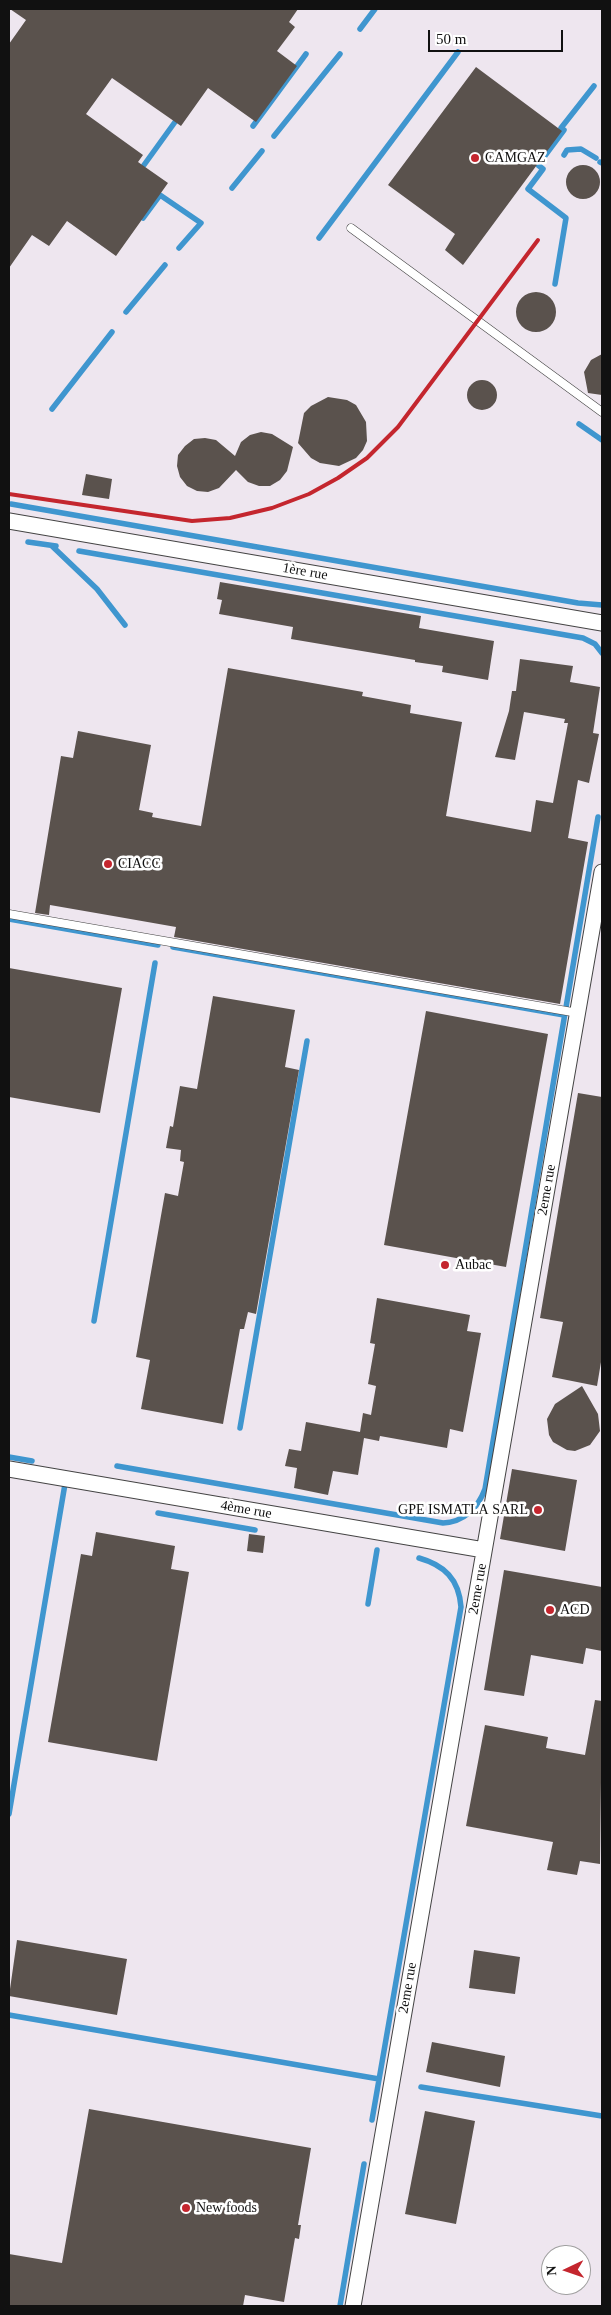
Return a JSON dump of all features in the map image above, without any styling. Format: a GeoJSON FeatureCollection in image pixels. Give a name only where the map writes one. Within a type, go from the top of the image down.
{"type":"FeatureCollection","features":[{"type":"Feature","properties":{"kind":"street","name":"1ère rue"},"geometry":{"type":"LineString","coordinates":[[9,521],[602,623]]}},
{"type":"Feature","properties":{"kind":"street","name":"2eme rue"},"geometry":{"type":"LineString","coordinates":[[353,2306],[602,872]]}},
{"type":"Feature","properties":{"kind":"street","name":"4ème rue"},"geometry":{"type":"LineString","coordinates":[[9,1469],[484,1550]]}},
{"type":"Feature","properties":{"kind":"lane"},"geometry":{"type":"LineString","coordinates":[[351,228],[602,412]]}},
{"type":"Feature","properties":{"kind":"lane"},"geometry":{"type":"LineString","coordinates":[[9,914],[578,1013]]}},
{"type":"Feature","properties":{"kind":"shaded area"},"geometry":{"type":"Polygon","coordinates":[[[9,9],[602,9],[602,2306],[9,2306],[9,9]]]}},
{"type":"Feature","properties":{"kind":"building"},"geometry":{"type":"Polygon","coordinates":[[[10,9],[298,9],[289,22],[295,27],[277,51],[297,66],[256,122],[208,88],[181,126],[112,78],[86,114],[143,155],[138,162],[168,183],[116,256],[67,221],[49,246],[32,235],[9,268],[9,44],[26,20],[10,9]]]}},
{"type":"Feature","properties":{"kind":"building","name":"CAMGAZ"},"geometry":{"type":"Polygon","coordinates":[[[476,67],[562,131],[463,265],[445,250],[455,234],[388,185],[476,67]]]}},
{"type":"Feature","properties":{"kind":"building"},"geometry":{"type":"Polygon","coordinates":[[[583,165],[590,166],[595,170],[599,175],[599,189],[595,194],[590,198],[583,199],[576,198],[571,194],[567,189],[566,182],[567,175],[571,170],[576,166],[583,165]]]}},
{"type":"Feature","properties":{"kind":"building"},"geometry":{"type":"Polygon","coordinates":[[[536,292],[550,298],[556,312],[550,326],[536,332],[522,326],[516,312],[522,298],[536,292]]]}},
{"type":"Feature","properties":{"kind":"building"},"geometry":{"type":"Polygon","coordinates":[[[602,354],[602,395],[588,393],[584,372],[591,360],[602,354]]]}},
{"type":"Feature","properties":{"kind":"building"},"geometry":{"type":"Polygon","coordinates":[[[482,380],[493,384],[497,395],[493,406],[482,410],[471,406],[467,395],[471,384],[482,380]]]}},
{"type":"Feature","properties":{"kind":"building"},"geometry":{"type":"Polygon","coordinates":[[[328,397],[347,400],[356,405],[366,422],[367,441],[363,450],[356,458],[339,466],[320,463],[311,458],[298,443],[304,413],[311,406],[328,397]]]}},
{"type":"Feature","properties":{"kind":"building"},"geometry":{"type":"Polygon","coordinates":[[[261,432],[272,434],[293,447],[287,471],[280,480],[270,486],[259,486],[248,482],[236,470],[219,488],[208,492],[197,491],[187,486],[180,477],[177,466],[178,455],[194,439],[216,440],[235,456],[241,442],[250,435],[261,432]]]}},
{"type":"Feature","properties":{"kind":"building"},"geometry":{"type":"Polygon","coordinates":[[[86,474],[112,479],[109,499],[82,495],[86,474]]]}},
{"type":"Feature","properties":{"kind":"building"},"geometry":{"type":"Polygon","coordinates":[[[220,582],[421,616],[419,628],[494,641],[488,680],[442,672],[443,666],[415,662],[415,660],[291,639],[293,627],[219,614],[222,600],[217,599],[220,582]]]}},
{"type":"Feature","properties":{"kind":"building"},"geometry":{"type":"Polygon","coordinates":[[[520,659],[573,666],[570,682],[600,687],[593,733],[599,734],[589,783],[578,780],[568,838],[588,842],[560,1004],[174,937],[176,927],[50,905],[49,915],[35,913],[61,756],[73,758],[78,731],[151,745],[139,810],[153,813],[152,817],[201,826],[228,668],[363,692],[362,696],[411,705],[410,713],[462,722],[446,816],[531,832],[536,800],[553,803],[568,723],[564,723],[565,719],[524,712],[515,760],[495,757],[509,711],[512,691],[516,691],[520,659]]]}},
{"type":"Feature","properties":{"kind":"building"},"geometry":{"type":"Polygon","coordinates":[[[9,968],[122,988],[100,1113],[9,1097],[9,968]]]}},
{"type":"Feature","properties":{"kind":"building"},"geometry":{"type":"Polygon","coordinates":[[[213,996],[295,1010],[285,1067],[299,1070],[256,1314],[248,1312],[244,1329],[240,1329],[223,1424],[141,1409],[150,1360],[136,1357],[165,1193],[178,1196],[184,1162],[180,1161],[181,1150],[166,1148],[170,1126],[173,1127],[180,1086],[197,1089],[213,996]]]}},
{"type":"Feature","properties":{"kind":"building"},"geometry":{"type":"Polygon","coordinates":[[[426,1011],[548,1034],[506,1267],[384,1245],[426,1011]]]}},
{"type":"Feature","properties":{"kind":"building"},"geometry":{"type":"Polygon","coordinates":[[[578,1093],[602,1097],[602,1356],[597,1386],[552,1377],[563,1322],[540,1318],[578,1093]]]}},
{"type":"Feature","properties":{"kind":"building"},"geometry":{"type":"Polygon","coordinates":[[[377,1298],[470,1315],[467,1331],[481,1333],[463,1432],[450,1429],[447,1448],[380,1436],[379,1441],[364,1438],[358,1475],[333,1471],[328,1495],[294,1488],[297,1468],[285,1466],[289,1449],[301,1451],[306,1422],[360,1432],[363,1413],[371,1415],[376,1386],[368,1384],[375,1344],[370,1343],[377,1298]]]}},
{"type":"Feature","properties":{"kind":"building"},"geometry":{"type":"Polygon","coordinates":[[[582,1386],[598,1414],[600,1431],[590,1445],[575,1451],[567,1450],[553,1442],[549,1435],[547,1419],[555,1404],[582,1386]]]}},
{"type":"Feature","properties":{"kind":"building","name":"GPE ISMATLA SARL"},"geometry":{"type":"Polygon","coordinates":[[[512,1469],[577,1480],[565,1551],[500,1539],[512,1469]]]}},
{"type":"Feature","properties":{"kind":"building"},"geometry":{"type":"Polygon","coordinates":[[[96,1532],[175,1546],[171,1569],[189,1572],[157,1761],[48,1742],[81,1554],[92,1556],[96,1532]]]}},
{"type":"Feature","properties":{"kind":"building"},"geometry":{"type":"Polygon","coordinates":[[[249,1534],[265,1536],[263,1553],[247,1551],[249,1534]]]}},
{"type":"Feature","properties":{"kind":"building","name":"ACD"},"geometry":{"type":"Polygon","coordinates":[[[504,1570],[602,1587],[602,1651],[586,1648],[583,1664],[531,1655],[524,1696],[484,1690],[504,1570]]]}},
{"type":"Feature","properties":{"kind":"building"},"geometry":{"type":"Polygon","coordinates":[[[595,1700],[602,1701],[600,1864],[580,1861],[577,1875],[547,1870],[553,1842],[466,1826],[485,1725],[548,1737],[546,1748],[585,1755],[595,1700]]]}},
{"type":"Feature","properties":{"kind":"building"},"geometry":{"type":"Polygon","coordinates":[[[17,1940],[127,1959],[117,2015],[9,1996],[17,1940]]]}},
{"type":"Feature","properties":{"kind":"building"},"geometry":{"type":"Polygon","coordinates":[[[474,1950],[520,1957],[515,1994],[469,1988],[474,1950]]]}},
{"type":"Feature","properties":{"kind":"building"},"geometry":{"type":"Polygon","coordinates":[[[432,2042],[505,2056],[500,2087],[426,2072],[432,2042]]]}},
{"type":"Feature","properties":{"kind":"building","name":"New foods"},"geometry":{"type":"Polygon","coordinates":[[[89,2109],[311,2148],[298,2225],[301,2225],[299,2239],[295,2238],[284,2302],[245,2295],[243,2306],[9,2306],[9,2254],[62,2263],[89,2109]]]}},
{"type":"Feature","properties":{"kind":"building"},"geometry":{"type":"Polygon","coordinates":[[[425,2111],[475,2121],[456,2224],[405,2214],[425,2111]]]}},
{"type":"Feature","properties":{"kind":"waterway"},"geometry":{"type":"LineString","coordinates":[[360,29],[375,9]]}},
{"type":"Feature","properties":{"kind":"waterway"},"geometry":{"type":"LineString","coordinates":[[319,238],[458,52]]}},
{"type":"Feature","properties":{"kind":"waterway"},"geometry":{"type":"LineString","coordinates":[[253,126],[306,54]]}},
{"type":"Feature","properties":{"kind":"waterway"},"geometry":{"type":"LineString","coordinates":[[274,136],[340,54]]}},
{"type":"Feature","properties":{"kind":"waterway"},"geometry":{"type":"LineString","coordinates":[[555,284],[566,218],[528,189],[543,169],[538,165],[564,130],[561,128],[594,86]]}},
{"type":"Feature","properties":{"kind":"waterway"},"geometry":{"type":"LineString","coordinates":[[144,165],[175,122]]}},
{"type":"Feature","properties":{"kind":"waterway"},"geometry":{"type":"LineString","coordinates":[[564,155],[567,150],[581,149],[596,158]]}},
{"type":"Feature","properties":{"kind":"waterway"},"geometry":{"type":"LineString","coordinates":[[232,188],[262,151]]}},
{"type":"Feature","properties":{"kind":"waterway"},"geometry":{"type":"LineString","coordinates":[[143,218],[160,195],[201,223],[179,248]]}},
{"type":"Feature","properties":{"kind":"waterway"},"geometry":{"type":"LineString","coordinates":[[126,312],[165,265]]}},
{"type":"Feature","properties":{"kind":"waterway"},"geometry":{"type":"LineString","coordinates":[[52,409],[112,332]]}},
{"type":"Feature","properties":{"kind":"waterway"},"geometry":{"type":"LineString","coordinates":[[579,424],[602,440]]}},
{"type":"Feature","properties":{"kind":"waterway"},"geometry":{"type":"LineString","coordinates":[[11,504],[578,603],[602,605]]}},
{"type":"Feature","properties":{"kind":"waterway"},"geometry":{"type":"LineString","coordinates":[[28,542],[56,546]]}},
{"type":"Feature","properties":{"kind":"waterway"},"geometry":{"type":"LineString","coordinates":[[52,546],[97,589],[125,625]]}},
{"type":"Feature","properties":{"kind":"waterway"},"geometry":{"type":"LineString","coordinates":[[79,551],[583,638],[595,644],[602,653]]}},
{"type":"Feature","properties":{"kind":"waterway"},"geometry":{"type":"LineString","coordinates":[[117,1466],[443,1523],[464,1517],[474,1508],[485,1489],[598,817]]}},
{"type":"Feature","properties":{"kind":"waterway"},"geometry":{"type":"LineString","coordinates":[[9,919],[158,945]]}},
{"type":"Feature","properties":{"kind":"waterway"},"geometry":{"type":"LineString","coordinates":[[173,947],[564,1015]]}},
{"type":"Feature","properties":{"kind":"waterway"},"geometry":{"type":"LineString","coordinates":[[94,1321],[155,963]]}},
{"type":"Feature","properties":{"kind":"waterway"},"geometry":{"type":"LineString","coordinates":[[240,1428],[307,1041]]}},
{"type":"Feature","properties":{"kind":"waterway"},"geometry":{"type":"LineString","coordinates":[[9,1457],[32,1461]]}},
{"type":"Feature","properties":{"kind":"waterway"},"geometry":{"type":"LineString","coordinates":[[9,1814],[65,1484],[63,1483]]}},
{"type":"Feature","properties":{"kind":"waterway"},"geometry":{"type":"LineString","coordinates":[[158,1513],[255,1530]]}},
{"type":"Feature","properties":{"kind":"waterway"},"geometry":{"type":"LineString","coordinates":[[368,1604],[377,1550]]}},
{"type":"Feature","properties":{"kind":"waterway"},"geometry":{"type":"LineString","coordinates":[[372,2120],[461,1607],[460,1597],[449,1575],[436,1565],[419,1558]]}},
{"type":"Feature","properties":{"kind":"waterway"},"geometry":{"type":"LineString","coordinates":[[9,2015],[379,2079]]}},
{"type":"Feature","properties":{"kind":"waterway"},"geometry":{"type":"LineString","coordinates":[[421,2087],[602,2116]]}},
{"type":"Feature","properties":{"kind":"waterway"},"geometry":{"type":"LineString","coordinates":[[340,2306],[364,2164]]}},
{"type":"Feature","properties":{"kind":"railway"},"geometry":{"type":"LineString","coordinates":[[9,494],[192,521],[230,518],[272,508],[309,494],[338,478],[367,458],[398,427],[538,240]]}},
{"type":"Feature","properties":{"kind":"place","name":"CAMGAZ"},"geometry":{"type":"Point","coordinates":[475,158]}},
{"type":"Feature","properties":{"kind":"place","name":"CIACC"},"geometry":{"type":"Point","coordinates":[108,864]}},
{"type":"Feature","properties":{"kind":"place","name":"Aubac"},"geometry":{"type":"Point","coordinates":[445,1265]}},
{"type":"Feature","properties":{"kind":"place","name":"GPE ISMATLA SARL"},"geometry":{"type":"Point","coordinates":[538,1510]}},
{"type":"Feature","properties":{"kind":"place","name":"ACD"},"geometry":{"type":"Point","coordinates":[550,1610]}},
{"type":"Feature","properties":{"kind":"place","name":"New foods"},"geometry":{"type":"Point","coordinates":[186,2208]}}]}
